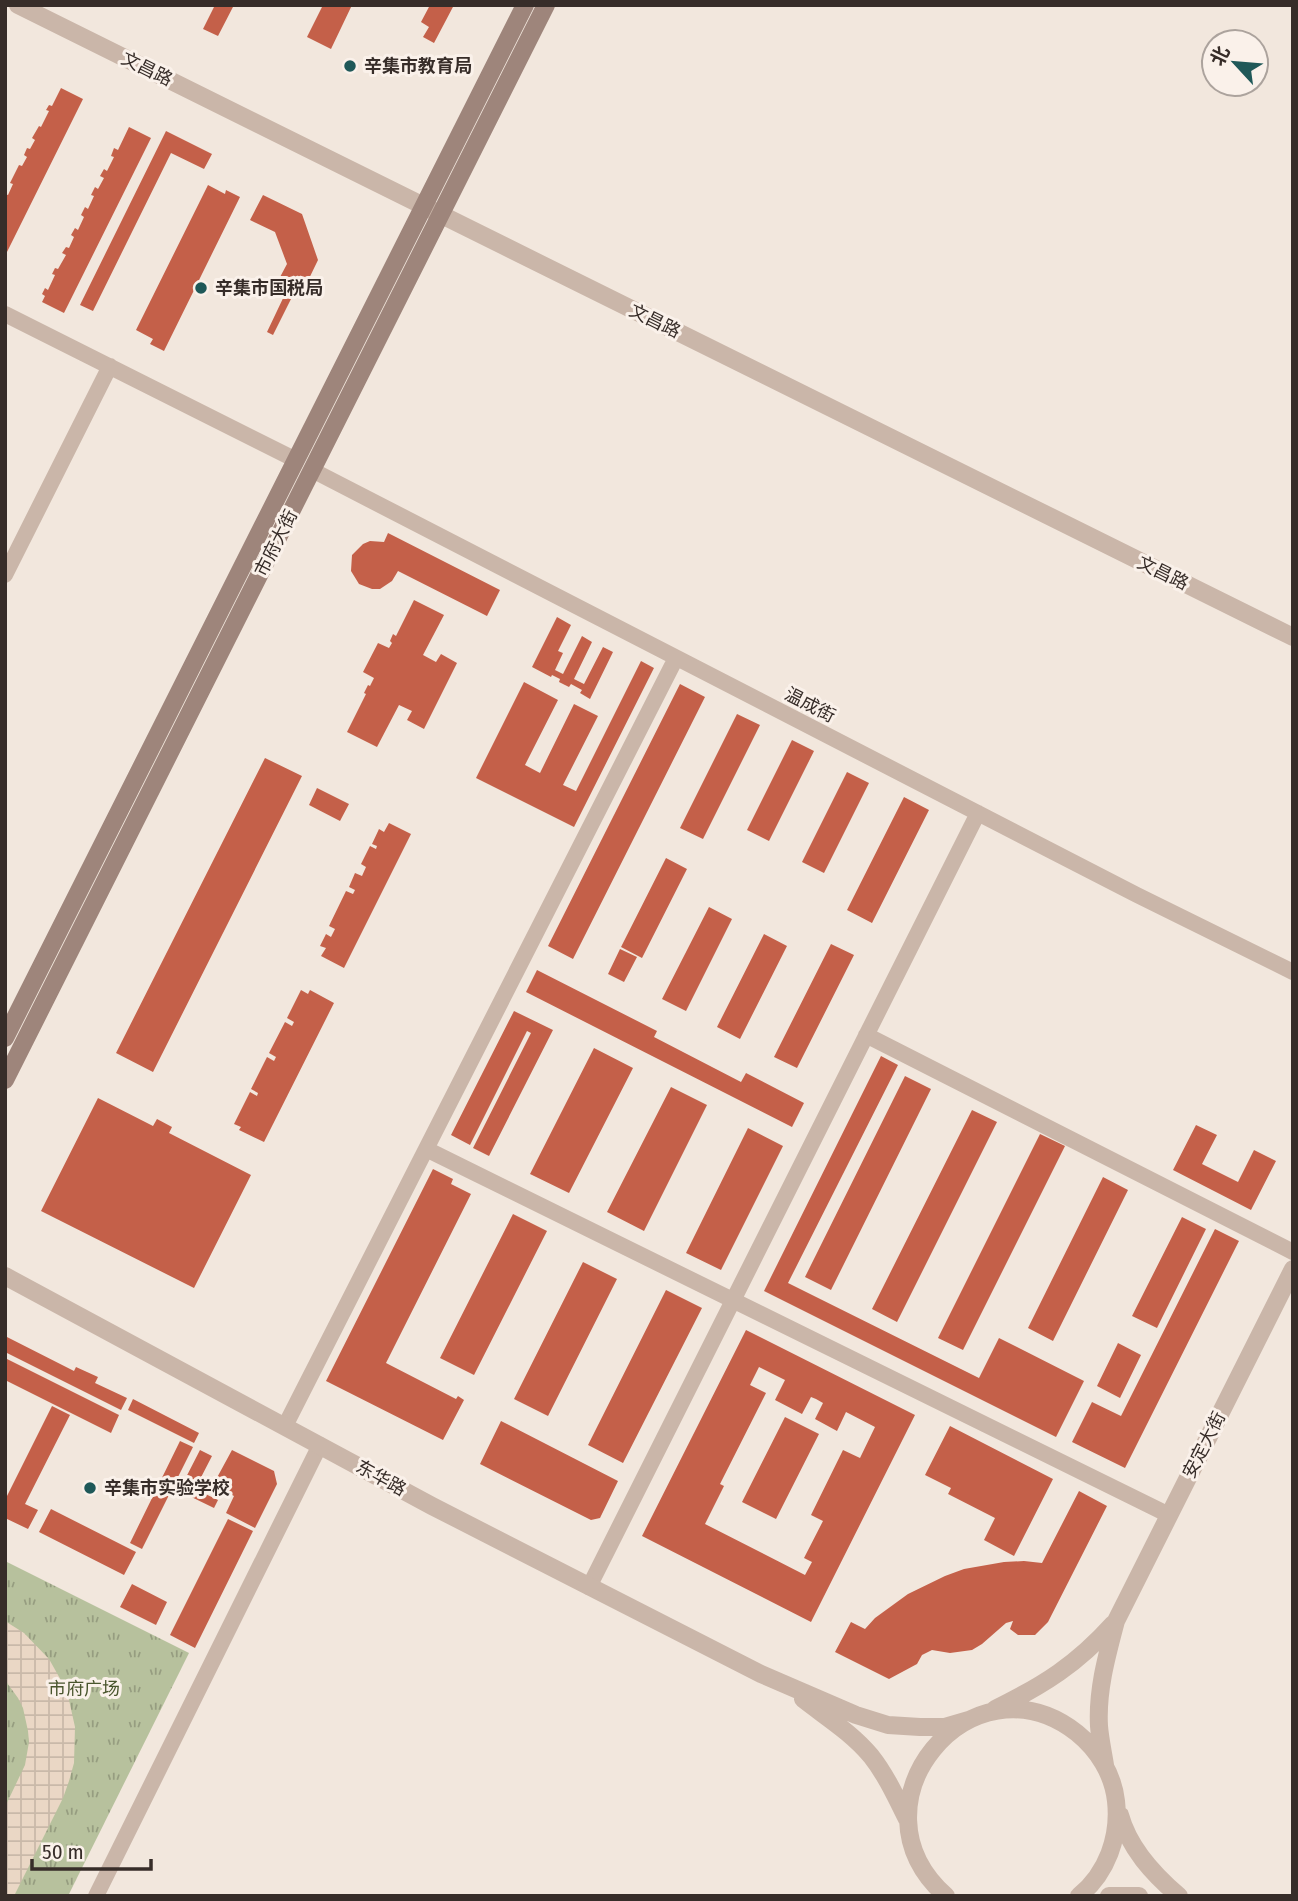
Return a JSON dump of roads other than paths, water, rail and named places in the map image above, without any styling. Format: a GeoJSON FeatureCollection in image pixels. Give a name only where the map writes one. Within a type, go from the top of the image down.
{"type":"FeatureCollection","features":[{"type":"Feature","properties":{"kind":"main road","name":"市府大街"},"geometry":{"type":"LineString","coordinates":[[5,1038],[525,5]]}},
{"type":"Feature","properties":{"kind":"main road","name":"市府大街"},"geometry":{"type":"LineString","coordinates":[[5,1080],[546,5]]}},
{"type":"Feature","properties":{"kind":"street","name":"文昌路"},"geometry":{"type":"LineString","coordinates":[[18,5],[1293,637]]}},
{"type":"Feature","properties":{"kind":"street"},"geometry":{"type":"LineString","coordinates":[[5,314],[296,460]]}},
{"type":"Feature","properties":{"kind":"street"},"geometry":{"type":"LineString","coordinates":[[5,575],[110,366]]}},
{"type":"Feature","properties":{"kind":"street","name":"温成街"},"geometry":{"type":"LineString","coordinates":[[312,470],[1293,972]]}},
{"type":"Feature","properties":{"kind":"street"},"geometry":{"type":"LineString","coordinates":[[285,1426],[676,658]]}},
{"type":"Feature","properties":{"kind":"street"},"geometry":{"type":"LineString","coordinates":[[589,1587],[978,813]]}},
{"type":"Feature","properties":{"kind":"street"},"geometry":{"type":"LineString","coordinates":[[866,1035],[1293,1252]]}},
{"type":"Feature","properties":{"kind":"street"},"geometry":{"type":"LineString","coordinates":[[426,1149],[1169,1515]]}},
{"type":"Feature","properties":{"kind":"street","name":"安定大街"},"geometry":{"type":"LineString","coordinates":[[1116,1621],[1293,1269]]}},
{"type":"Feature","properties":{"kind":"street","name":"东华路"},"geometry":{"type":"LineString","coordinates":[[5,1276],[443,1512],[761,1674]]}},
{"type":"Feature","properties":{"kind":"street"},"geometry":{"type":"LineString","coordinates":[[96,1896],[320,1445]]}},
{"type":"Feature","properties":{"kind":"street"},"geometry":{"type":"LineString","coordinates":[[928,1896],[909,1823],[912,1790],[924,1760],[944,1737],[1064,1670],[1091,1648],[1116,1621]]}},
{"type":"Feature","properties":{"kind":"street"},"geometry":{"type":"LineString","coordinates":[[1105,1765],[1099,1725],[1100,1696],[1116,1621]]}},
{"type":"Feature","properties":{"kind":"street"},"geometry":{"type":"LineString","coordinates":[[761,1674],[856,1715],[888,1725],[944,1727],[997,1712],[1019,1711],[1055,1719],[1070,1727],[1095,1750],[1111,1780],[1125,1832],[1144,1860],[1179,1896]]}},
{"type":"Feature","properties":{"kind":"street"},"geometry":{"type":"LineString","coordinates":[[761,1674],[803,1699],[850,1735],[871,1756],[909,1823]]}},
{"type":"Feature","properties":{"kind":"street"},"geometry":{"type":"LineString","coordinates":[[1079,1896],[1096,1878],[1112,1848],[1116,1831],[1116,1797]]}},
{"type":"Feature","properties":{"kind":"street"},"geometry":{"type":"LineString","coordinates":[[921,1865],[946,1896]]}},
{"type":"Feature","properties":{"kind":"street"},"geometry":{"type":"LineString","coordinates":[[1109,1896],[1139,1896]]}},
{"type":"Feature","properties":{"kind":"place","name":"辛集市教育局"},"geometry":{"type":"Point","coordinates":[350,66]}},
{"type":"Feature","properties":{"kind":"place","name":"辛集市国税局"},"geometry":{"type":"Point","coordinates":[201,288]}},
{"type":"Feature","properties":{"kind":"place","name":"辛集市实验学校"},"geometry":{"type":"Point","coordinates":[90,1488]}},
{"type":"Feature","properties":{"kind":"park label","name":"市府广场"},"geometry":{"type":"Point","coordinates":[84,1689]}}]}
